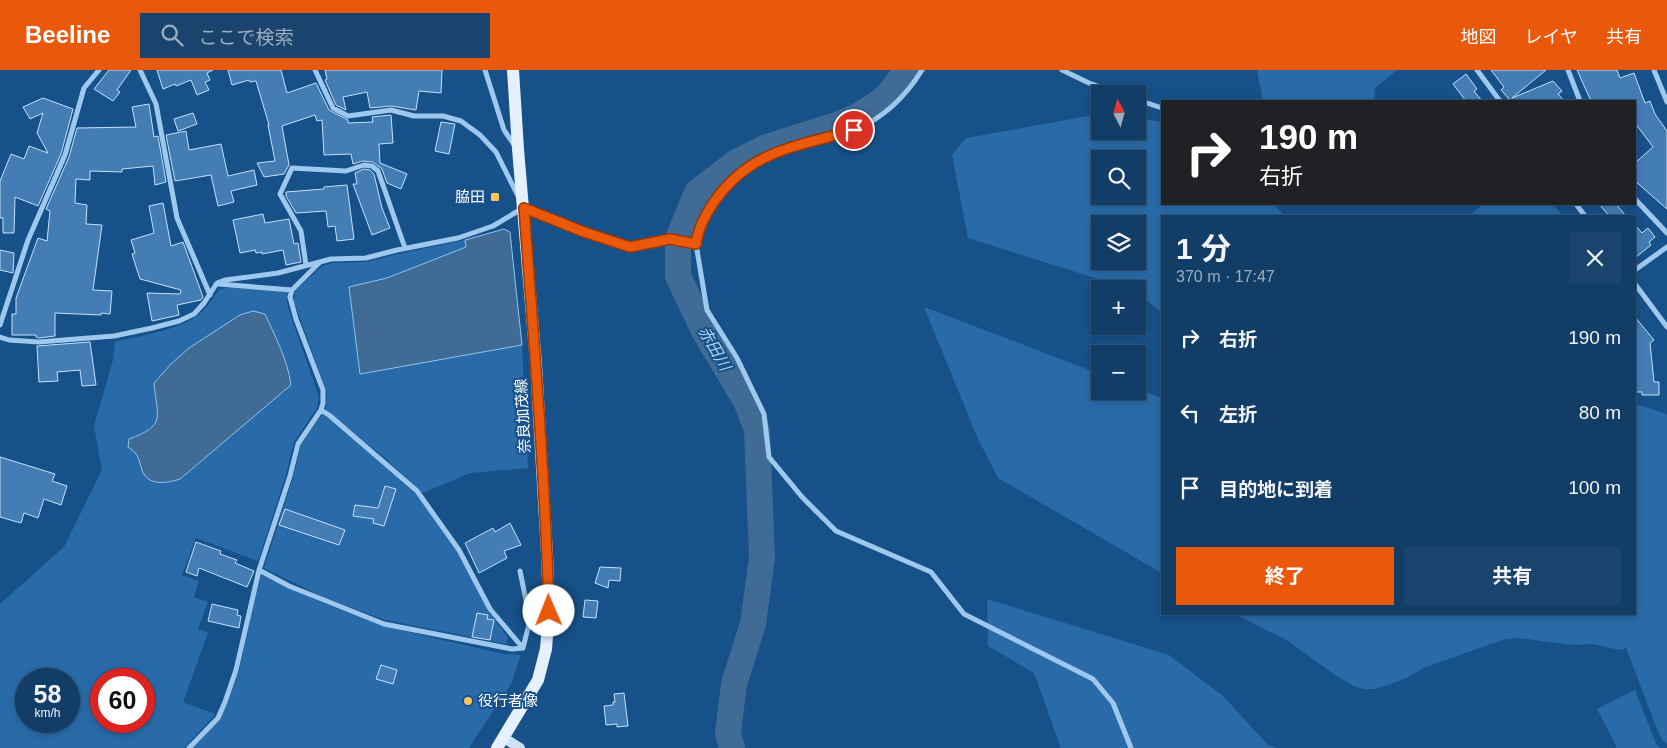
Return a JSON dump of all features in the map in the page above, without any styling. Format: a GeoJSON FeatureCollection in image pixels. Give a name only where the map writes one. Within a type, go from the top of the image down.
{"type":"FeatureCollection","features":[{"type":"Feature","properties":{"kind":"main road","name":"奈良加茂線"},"geometry":{"type":"LineString","coordinates":[[501,743],[538,680],[546,649],[549,611],[548,554],[537,374],[513,70]]}},
{"type":"Feature","properties":{"kind":"main road"},"geometry":{"type":"LineString","coordinates":[[501,743],[520,748]]}},
{"type":"Feature","properties":{"kind":"street"},"geometry":{"type":"LineString","coordinates":[[0,325],[28,240],[65,155],[84,88],[99,70]]}},
{"type":"Feature","properties":{"kind":"street"},"geometry":{"type":"LineString","coordinates":[[140,70],[156,104],[177,218],[210,294]]}},
{"type":"Feature","properties":{"kind":"street"},"geometry":{"type":"LineString","coordinates":[[315,70],[333,108],[348,116],[391,110],[414,116],[443,116],[461,121],[480,135],[496,152],[524,208],[584,232],[630,247],[670,239],[696,244]]}},
{"type":"Feature","properties":{"kind":"street"},"geometry":{"type":"LineString","coordinates":[[485,70],[504,130],[518,149]]}},
{"type":"Feature","properties":{"kind":"street"},"geometry":{"type":"LineString","coordinates":[[922,70],[915,82],[899,100],[870,123],[854,130],[779,151],[744,170],[724,188],[707,212],[700,227],[696,244],[707,310],[737,358],[764,414],[769,457],[802,497],[836,531],[931,572],[964,614],[1093,679],[1113,703],[1131,748]]}},
{"type":"Feature","properties":{"kind":"street"},"geometry":{"type":"LineString","coordinates":[[1062,70],[1095,85]]}},
{"type":"Feature","properties":{"kind":"street"},"geometry":{"type":"LineString","coordinates":[[1477,70],[1499,100]]}},
{"type":"Feature","properties":{"kind":"street"},"geometry":{"type":"LineString","coordinates":[[1568,70],[1580,100]]}},
{"type":"Feature","properties":{"kind":"street"},"geometry":{"type":"LineString","coordinates":[[1654,70],[1667,102]]}},
{"type":"Feature","properties":{"kind":"street"},"geometry":{"type":"LineString","coordinates":[[1146,103],[1161,108]]}},
{"type":"Feature","properties":{"kind":"street"},"geometry":{"type":"LineString","coordinates":[[306,265],[301,231],[280,194],[292,168],[346,171],[364,165],[372,166],[378,171],[405,248]]}},
{"type":"Feature","properties":{"kind":"street"},"geometry":{"type":"LineString","coordinates":[[1636,200],[1667,232]]}},
{"type":"Feature","properties":{"kind":"street"},"geometry":{"type":"LineString","coordinates":[[0,337],[8,340],[39,342],[114,336],[179,321],[194,314],[217,283],[225,280],[278,273],[331,259],[366,258],[458,238],[493,226],[524,208]]}},
{"type":"Feature","properties":{"kind":"street"},"geometry":{"type":"LineString","coordinates":[[1636,269],[1667,247]]}},
{"type":"Feature","properties":{"kind":"street"},"geometry":{"type":"LineString","coordinates":[[190,748],[218,718],[225,702],[236,670],[259,570],[290,476],[298,444],[321,410],[324,397],[291,302],[292,290],[321,262]]}},
{"type":"Feature","properties":{"kind":"street"},"geometry":{"type":"LineString","coordinates":[[217,283],[292,290]]}},
{"type":"Feature","properties":{"kind":"street"},"geometry":{"type":"LineString","coordinates":[[1636,285],[1667,327]]}},
{"type":"Feature","properties":{"kind":"street"},"geometry":{"type":"LineString","coordinates":[[321,410],[417,491],[459,550],[490,609],[523,648]]}},
{"type":"Feature","properties":{"kind":"street"},"geometry":{"type":"LineString","coordinates":[[259,570],[289,586],[384,624],[512,649],[523,648]]}},
{"type":"Feature","properties":{"kind":"street"},"geometry":{"type":"LineString","coordinates":[[520,571],[530,620],[523,648]]}},
{"type":"Feature","properties":{"kind":"street"},"geometry":{"type":"LineString","coordinates":[[530,620],[549,611]]}},
{"type":"Feature","properties":{"kind":"shaded area"},"geometry":{"type":"Polygon","coordinates":[[[1257,70],[1397,70],[1375,88],[1374,100],[1263,100],[1257,70]]]}},
{"type":"Feature","properties":{"kind":"shaded area"},"geometry":{"type":"Polygon","coordinates":[[[1091,116],[1091,140],[1146,140],[1146,119],[1161,122],[1161,205],[1274,205],[1284,215],[1161,215],[1161,311],[1146,300],[1146,280],[1101,280],[968,238],[952,155],[966,138],[1091,116]]]}},
{"type":"Feature","properties":{"kind":"shaded area"},"geometry":{"type":"Polygon","coordinates":[[[1482,205],[1553,205],[1563,215],[1470,215],[1482,205]]]}},
{"type":"Feature","properties":{"kind":"shaded area"},"geometry":{"type":"Polygon","coordinates":[[[504,229],[510,232],[522,345],[360,374],[349,287],[387,278],[466,247],[465,240],[504,229]]]}},
{"type":"Feature","properties":{"kind":"shaded area"},"geometry":{"type":"Polygon","coordinates":[[[465,240],[466,247],[387,278],[349,287],[360,374],[522,345],[528,468],[470,473],[423,493],[385,458],[325,409],[326,390],[294,302],[295,291],[322,266],[332,263],[366,262],[465,240]]]}},
{"type":"Feature","properties":{"kind":"shaded area"},"geometry":{"type":"Polygon","coordinates":[[[235,287],[288,292],[287,303],[289,311],[319,397],[317,408],[294,442],[286,475],[258,561],[196,538],[182,575],[199,581],[194,597],[208,602],[198,629],[208,633],[183,702],[215,714],[184,748],[0,748],[0,604],[64,547],[102,470],[94,426],[113,360],[115,342],[162,331],[185,323],[195,318],[220,289],[235,287]],[[265,314],[213,333],[196,343],[167,368],[154,382],[157,419],[149,429],[129,439],[129,447],[139,457],[142,472],[180,479],[290,385],[284,358],[265,314]]]}},
{"type":"Feature","properties":{"kind":"shaded area"},"geometry":{"type":"Polygon","coordinates":[[[924,307],[1091,371],[1091,400],[1146,400],[1146,392],[1161,398],[1161,572],[998,478],[978,439],[924,307]]]}},
{"type":"Feature","properties":{"kind":"shaded area"},"geometry":{"type":"Polygon","coordinates":[[[253,311],[265,314],[284,358],[291,385],[180,479],[158,482],[149,479],[142,470],[137,455],[128,447],[129,439],[149,429],[157,419],[154,383],[189,348],[240,315],[253,311]]]}},
{"type":"Feature","properties":{"kind":"shaded area"},"geometry":{"type":"Polygon","coordinates":[[[1636,406],[1642,406],[1667,415],[1667,744],[1662,740],[1657,729],[1626,648],[1619,650],[1592,644],[1571,645],[1520,638],[1505,639],[1426,667],[1391,684],[1375,689],[1365,689],[1356,687],[1338,677],[1285,639],[1236,615],[1636,615],[1636,406]]]}},
{"type":"Feature","properties":{"kind":"shaded area"},"geometry":{"type":"Polygon","coordinates":[[[323,413],[418,496],[456,549],[488,611],[508,638],[506,644],[385,620],[323,597],[264,568],[293,477],[301,445],[323,413]]]}},
{"type":"Feature","properties":{"kind":"shaded area"},"geometry":{"type":"Polygon","coordinates":[[[260,574],[323,603],[383,626],[503,654],[521,655],[511,684],[469,748],[192,748],[219,720],[231,684],[239,671],[260,574]]]}},
{"type":"Feature","properties":{"kind":"shaded area"},"geometry":{"type":"Polygon","coordinates":[[[987,599],[1169,655],[1223,696],[1268,745],[1277,748],[1061,748],[1034,673],[988,646],[987,599]]]}},
{"type":"Feature","properties":{"kind":"shaded area"},"geometry":{"type":"Polygon","coordinates":[[[1635,690],[1656,744],[1661,748],[1617,748],[1597,709],[1635,690]]]}},
{"type":"Feature","properties":{"kind":"building"},"geometry":{"type":"Polygon","coordinates":[[[109,70],[131,70],[117,90],[120,92],[113,101],[94,89],[109,70]]]}},
{"type":"Feature","properties":{"kind":"building"},"geometry":{"type":"Polygon","coordinates":[[[157,70],[213,70],[207,73],[210,80],[205,82],[209,90],[197,95],[191,80],[163,89],[157,70]]]}},
{"type":"Feature","properties":{"kind":"building"},"geometry":{"type":"Polygon","coordinates":[[[228,70],[281,70],[287,93],[316,83],[329,110],[348,120],[348,123],[373,122],[372,117],[391,115],[393,143],[379,144],[380,163],[407,174],[401,189],[387,183],[382,169],[373,162],[363,161],[353,164],[351,154],[324,155],[322,120],[317,121],[315,115],[282,126],[289,165],[284,174],[264,177],[257,163],[275,161],[269,125],[256,81],[250,82],[249,80],[232,85],[228,70]]]}},
{"type":"Feature","properties":{"kind":"building"},"geometry":{"type":"Polygon","coordinates":[[[325,70],[442,70],[441,93],[419,91],[416,110],[391,106],[370,108],[367,92],[343,97],[346,110],[336,105],[325,80],[327,79],[325,70]]]}},
{"type":"Feature","properties":{"kind":"building"},"geometry":{"type":"Polygon","coordinates":[[[1491,70],[1546,70],[1512,98],[1553,81],[1562,91],[1558,94],[1563,100],[1507,100],[1509,99],[1501,90],[1504,87],[1491,70]]]}},
{"type":"Feature","properties":{"kind":"building"},"geometry":{"type":"Polygon","coordinates":[[[1577,70],[1617,70],[1620,78],[1634,73],[1645,103],[1650,101],[1655,114],[1667,131],[1667,209],[1636,182],[1636,162],[1653,147],[1636,124],[1636,100],[1591,100],[1577,70]]]}},
{"type":"Feature","properties":{"kind":"building"},"geometry":{"type":"Polygon","coordinates":[[[1466,74],[1477,89],[1474,91],[1481,100],[1465,100],[1453,84],[1466,74]]]}},
{"type":"Feature","properties":{"kind":"building"},"geometry":{"type":"Polygon","coordinates":[[[43,98],[73,109],[61,154],[38,206],[15,197],[14,233],[3,233],[3,218],[0,218],[0,181],[11,154],[24,159],[29,146],[48,153],[37,133],[43,113],[30,119],[23,107],[43,98]]]}},
{"type":"Feature","properties":{"kind":"building"},"geometry":{"type":"Polygon","coordinates":[[[149,104],[154,137],[158,136],[166,182],[155,185],[153,166],[122,169],[122,172],[90,171],[90,180],[76,179],[75,203],[87,205],[86,224],[102,225],[93,290],[112,291],[110,314],[55,313],[55,336],[39,338],[36,335],[12,335],[12,314],[16,314],[16,298],[38,238],[47,241],[50,211],[46,209],[69,157],[77,128],[136,127],[132,107],[149,104]]]}},
{"type":"Feature","properties":{"kind":"building"},"geometry":{"type":"Polygon","coordinates":[[[193,113],[197,124],[178,131],[174,119],[193,113]]]}},
{"type":"Feature","properties":{"kind":"building"},"geometry":{"type":"Polygon","coordinates":[[[441,122],[455,124],[449,154],[435,151],[441,122]]]}},
{"type":"Feature","properties":{"kind":"building"},"geometry":{"type":"Polygon","coordinates":[[[186,131],[189,150],[221,144],[228,176],[254,170],[257,185],[231,191],[234,202],[218,206],[211,175],[175,181],[166,135],[186,131]]]}},
{"type":"Feature","properties":{"kind":"building"},"geometry":{"type":"Polygon","coordinates":[[[364,169],[370,170],[374,174],[382,208],[390,228],[372,235],[353,184],[357,184],[355,173],[364,169]]]}},
{"type":"Feature","properties":{"kind":"building"},"geometry":{"type":"Polygon","coordinates":[[[347,185],[354,239],[337,241],[335,226],[328,227],[326,211],[296,213],[286,196],[286,192],[347,185]]]}},
{"type":"Feature","properties":{"kind":"building"},"geometry":{"type":"Polygon","coordinates":[[[163,203],[171,246],[183,242],[203,297],[201,300],[177,305],[179,315],[152,321],[147,293],[180,294],[181,290],[140,279],[132,254],[135,253],[131,240],[154,233],[149,206],[163,203]]]}},
{"type":"Feature","properties":{"kind":"building"},"geometry":{"type":"Polygon","coordinates":[[[1600,205],[1617,205],[1625,215],[1608,215],[1600,205]]]}},
{"type":"Feature","properties":{"kind":"building"},"geometry":{"type":"Polygon","coordinates":[[[263,214],[265,223],[289,219],[294,244],[298,243],[301,262],[286,265],[283,250],[262,254],[262,252],[256,253],[255,250],[240,253],[233,220],[263,214]]]}},
{"type":"Feature","properties":{"kind":"building"},"geometry":{"type":"Polygon","coordinates":[[[1636,226],[1642,233],[1648,228],[1655,237],[1649,242],[1651,245],[1636,257],[1636,226]]]}},
{"type":"Feature","properties":{"kind":"building"},"geometry":{"type":"Polygon","coordinates":[[[0,250],[14,253],[13,273],[0,270],[0,250]]]}},
{"type":"Feature","properties":{"kind":"building"},"geometry":{"type":"Polygon","coordinates":[[[1636,318],[1654,340],[1650,343],[1654,382],[1659,382],[1659,395],[1642,395],[1642,392],[1636,392],[1636,318]]]}},
{"type":"Feature","properties":{"kind":"building"},"geometry":{"type":"Polygon","coordinates":[[[90,342],[96,385],[82,386],[80,370],[57,372],[58,381],[39,382],[37,346],[90,342]]]}},
{"type":"Feature","properties":{"kind":"building"},"geometry":{"type":"Polygon","coordinates":[[[0,457],[55,474],[52,481],[67,486],[61,505],[44,499],[38,518],[24,513],[21,523],[0,517],[0,457]]]}},
{"type":"Feature","properties":{"kind":"building"},"geometry":{"type":"Polygon","coordinates":[[[385,486],[396,489],[384,526],[373,523],[374,519],[353,516],[355,505],[378,508],[385,486]]]}},
{"type":"Feature","properties":{"kind":"building"},"geometry":{"type":"Polygon","coordinates":[[[285,509],[345,530],[339,545],[279,525],[285,509]]]}},
{"type":"Feature","properties":{"kind":"building"},"geometry":{"type":"Polygon","coordinates":[[[510,523],[521,545],[504,551],[507,558],[479,573],[465,543],[493,528],[495,532],[510,523]]]}},
{"type":"Feature","properties":{"kind":"building"},"geometry":{"type":"Polygon","coordinates":[[[196,542],[221,551],[220,554],[237,560],[235,563],[254,571],[247,587],[199,568],[197,576],[186,572],[196,542]]]}},
{"type":"Feature","properties":{"kind":"building"},"geometry":{"type":"Polygon","coordinates":[[[600,567],[621,568],[620,581],[609,580],[608,588],[595,583],[600,567]]]}},
{"type":"Feature","properties":{"kind":"building"},"geometry":{"type":"Polygon","coordinates":[[[585,600],[598,601],[596,618],[583,617],[585,600]]]}},
{"type":"Feature","properties":{"kind":"building"},"geometry":{"type":"Polygon","coordinates":[[[212,604],[238,610],[237,615],[241,616],[239,628],[208,621],[212,604]]]}},
{"type":"Feature","properties":{"kind":"building"},"geometry":{"type":"Polygon","coordinates":[[[477,613],[488,615],[487,619],[494,620],[490,640],[472,637],[477,613]]]}},
{"type":"Feature","properties":{"kind":"building"},"geometry":{"type":"Polygon","coordinates":[[[381,665],[397,670],[393,684],[376,679],[381,665]]]}},
{"type":"Feature","properties":{"kind":"building"},"geometry":{"type":"Polygon","coordinates":[[[624,693],[628,726],[606,725],[604,706],[613,705],[613,702],[615,702],[614,694],[624,693]]]}},
{"type":"Feature","properties":{"kind":"waterway","name":"赤田川"},"geometry":{"type":"LineString","coordinates":[[732,748],[728,733],[734,684],[753,624],[762,558],[757,430],[746,401],[703,329],[678,276],[678,239],[697,192],[735,163],[767,147],[837,125],[858,116],[888,95],[907,70]]}},
{"type":"Feature","properties":{"kind":"place","name":"脇田"},"geometry":{"type":"Point","coordinates":[495,197]}},
{"type":"Feature","properties":{"kind":"place","name":"役行者像"},"geometry":{"type":"Point","coordinates":[468,701]}},
{"type":"Feature","properties":{"kind":"route"},"geometry":{"type":"LineString","coordinates":[[549,611],[548,554],[524,208],[584,232],[630,247],[670,239],[696,244],[700,227],[707,212],[724,188],[744,170],[779,151],[854,130]]}}]}
